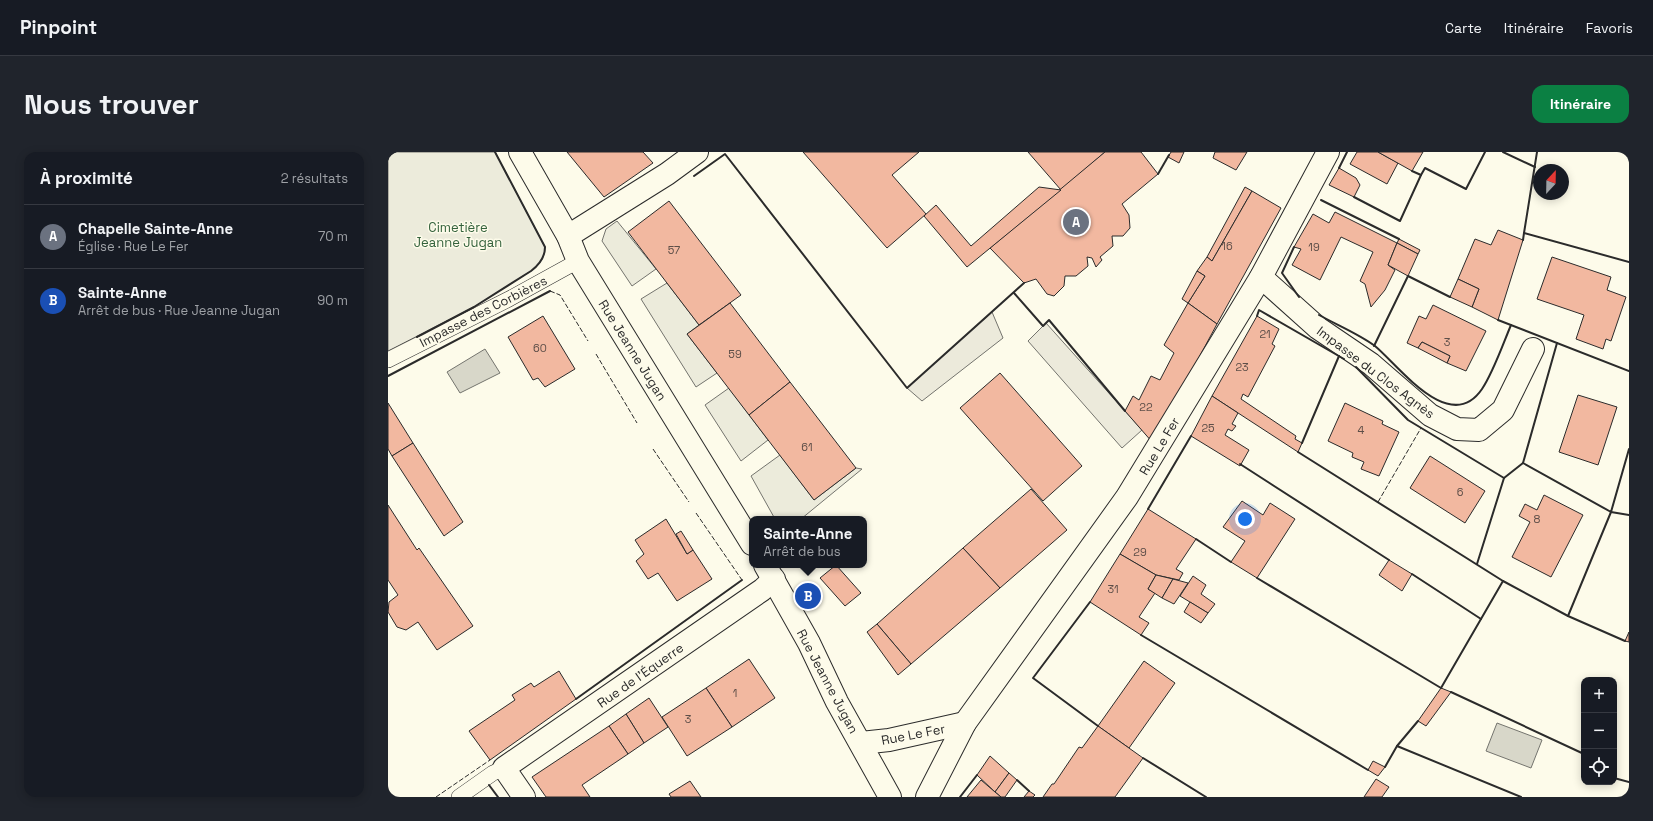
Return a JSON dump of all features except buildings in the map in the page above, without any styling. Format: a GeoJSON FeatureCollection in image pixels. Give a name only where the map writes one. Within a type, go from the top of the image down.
{"type":"FeatureCollection","features":[{"type":"Feature","properties":{"kind":"street","name":"Rue Jeanne Jugan"},"geometry":{"type":"LineString","coordinates":[[520,152],[568,236],[578,262],[749,539]]}},
{"type":"Feature","properties":{"kind":"street"},"geometry":{"type":"LineString","coordinates":[[568,236],[667,174],[697,152]]}},
{"type":"Feature","properties":{"kind":"street","name":"Rue Le Fer"},"geometry":{"type":"LineString","coordinates":[[927,797],[965,723],[1128,497],[1261,277],[1328,152]]}},
{"type":"Feature","properties":{"kind":"street","name":"Impasse du Clos Agnès"},"geometry":{"type":"LineString","coordinates":[[1261,277],[1318,328],[1371,364],[1430,415],[1457,428],[1479,430],[1503,410],[1533,349]]}},
{"type":"Feature","properties":{"kind":"street","name":"Rue Jeanne Jugan"},"geometry":{"type":"LineString","coordinates":[[770,572],[809,643],[837,702],[890,797]]}},
{"type":"Feature","properties":{"kind":"street","name":"Rue de l'Équerre"},"geometry":{"type":"LineString","coordinates":[[504,768],[762,590],[770,572]]}},
{"type":"Feature","properties":{"kind":"street","name":"Rue Le Fer"},"geometry":{"type":"LineString","coordinates":[[861,743],[889,740],[965,723]]}},
{"type":"Feature","properties":{"kind":"street"},"geometry":{"type":"LineString","coordinates":[[504,768],[524,797]]}},
{"type":"Feature","properties":{"kind":"lane","name":"Impasse des Corbières"},"geometry":{"type":"LineString","coordinates":[[388,360],[509,299],[578,262]]}},
{"type":"Feature","properties":{"kind":"lane"},"geometry":{"type":"LineString","coordinates":[[458,797],[493,773],[504,768]]}},
{"type":"Feature","properties":{"kind":"green space","name":"Cimetière Jeanne Jugan"},"geometry":{"type":"Polygon","coordinates":[[[388,152],[495,152],[545,247],[544,255],[541,261],[531,271],[474,307],[388,351],[388,152]]]}},
{"type":"Feature","properties":{"kind":"green space"},"geometry":{"type":"Polygon","coordinates":[[[617,221],[656,269],[632,286],[602,241],[606,229],[617,221]]]}},
{"type":"Feature","properties":{"kind":"green space"},"geometry":{"type":"Polygon","coordinates":[[[667,283],[699,325],[687,334],[717,373],[696,387],[641,299],[667,283]]]}},
{"type":"Feature","properties":{"kind":"green space"},"geometry":{"type":"Polygon","coordinates":[[[729,388],[768,440],[741,461],[705,405],[729,388]]]}},
{"type":"Feature","properties":{"kind":"green space"},"geometry":{"type":"Polygon","coordinates":[[[780,455],[814,500],[856,468],[862,469],[805,516],[773,516],[751,476],[780,455]]]}},
{"type":"Feature","properties":{"kind":"shaded area"},"geometry":{"type":"Polygon","coordinates":[[[992,312],[1003,338],[922,401],[907,388],[992,312]]]}},
{"type":"Feature","properties":{"kind":"shaded area"},"geometry":{"type":"Polygon","coordinates":[[[1046,323],[1142,430],[1122,448],[1028,341],[1046,323]]]}},
{"type":"Feature","properties":{"kind":"shaded area"},"geometry":{"type":"Polygon","coordinates":[[[485,349],[500,373],[460,393],[447,372],[485,349]]]}},
{"type":"Feature","properties":{"kind":"shaded area"},"geometry":{"type":"Polygon","coordinates":[[[1497,723],[1542,740],[1531,768],[1486,751],[1497,723]]]}},
{"type":"Feature","properties":{"kind":"fence"},"geometry":{"type":"LineString","coordinates":[[550,291],[560,295],[588,341]]}},
{"type":"Feature","properties":{"kind":"fence"},"geometry":{"type":"LineString","coordinates":[[596,354],[637,423]]}},
{"type":"Feature","properties":{"kind":"fence"},"geometry":{"type":"LineString","coordinates":[[1378,502],[1421,428]]}},
{"type":"Feature","properties":{"kind":"fence"},"geometry":{"type":"LineString","coordinates":[[653,449],[689,502]]}},
{"type":"Feature","properties":{"kind":"fence"},"geometry":{"type":"LineString","coordinates":[[696,513],[742,580]]}},
{"type":"Feature","properties":{"kind":"fence"},"geometry":{"type":"LineString","coordinates":[[436,797],[490,760]]}},
{"type":"Feature","properties":{"kind":"wall"},"geometry":{"type":"LineString","coordinates":[[417,337],[474,307],[531,271],[543,258],[545,247],[495,152]]}},
{"type":"Feature","properties":{"kind":"wall"},"geometry":{"type":"LineString","coordinates":[[1339,168],[1347,152]]}},
{"type":"Feature","properties":{"kind":"wall"},"geometry":{"type":"LineString","coordinates":[[1412,171],[1421,175],[1425,168],[1466,189],[1485,152]]}},
{"type":"Feature","properties":{"kind":"wall"},"geometry":{"type":"LineString","coordinates":[[1503,152],[1533,166]]}},
{"type":"Feature","properties":{"kind":"wall"},"geometry":{"type":"LineString","coordinates":[[1524,233],[1537,152]]}},
{"type":"Feature","properties":{"kind":"wall"},"geometry":{"type":"LineString","coordinates":[[694,176],[725,154],[907,388],[1024,283]]}},
{"type":"Feature","properties":{"kind":"wall"},"geometry":{"type":"LineString","coordinates":[[1158,174],[1169,155]]}},
{"type":"Feature","properties":{"kind":"wall"},"geometry":{"type":"LineString","coordinates":[[1354,197],[1400,221],[1421,175]]}},
{"type":"Feature","properties":{"kind":"wall"},"geometry":{"type":"LineString","coordinates":[[1321,200],[1399,239]]}},
{"type":"Feature","properties":{"kind":"wall"},"geometry":{"type":"LineString","coordinates":[[1523,240],[1524,233],[1629,262]]}},
{"type":"Feature","properties":{"kind":"wall"},"geometry":{"type":"LineString","coordinates":[[1294,247],[1282,273],[1299,297]]}},
{"type":"Feature","properties":{"kind":"wall"},"geometry":{"type":"LineString","coordinates":[[1374,346],[1408,276],[1450,297]]}},
{"type":"Feature","properties":{"kind":"wall"},"geometry":{"type":"LineString","coordinates":[[388,376],[550,291]]}},
{"type":"Feature","properties":{"kind":"wall"},"geometry":{"type":"LineString","coordinates":[[1014,293],[1043,326],[1049,320],[1125,411]]}},
{"type":"Feature","properties":{"kind":"wall"},"geometry":{"type":"LineString","coordinates":[[1257,316],[1259,310],[1344,359]]}},
{"type":"Feature","properties":{"kind":"wall"},"geometry":{"type":"LineString","coordinates":[[1319,315],[1375,346],[1411,381],[1426,393],[1440,401],[1455,405],[1469,401],[1482,389],[1494,367],[1511,325]]}},
{"type":"Feature","properties":{"kind":"wall"},"geometry":{"type":"LineString","coordinates":[[1498,320],[1629,371]]}},
{"type":"Feature","properties":{"kind":"wall"},"geometry":{"type":"LineString","coordinates":[[1557,343],[1523,463],[1611,512],[1629,449]]}},
{"type":"Feature","properties":{"kind":"wall"},"geometry":{"type":"LineString","coordinates":[[1302,443],[1339,356]]}},
{"type":"Feature","properties":{"kind":"wall"},"geometry":{"type":"LineString","coordinates":[[1356,367],[1408,420],[1504,478]]}},
{"type":"Feature","properties":{"kind":"wall"},"geometry":{"type":"LineString","coordinates":[[1148,509],[1191,436]]}},
{"type":"Feature","properties":{"kind":"wall"},"geometry":{"type":"LineString","coordinates":[[1298,452],[1503,581],[1568,616],[1625,641]]}},
{"type":"Feature","properties":{"kind":"wall"},"geometry":{"type":"LineString","coordinates":[[1477,564],[1504,478],[1523,463]]}},
{"type":"Feature","properties":{"kind":"wall"},"geometry":{"type":"LineString","coordinates":[[1240,464],[1389,560]]}},
{"type":"Feature","properties":{"kind":"wall"},"geometry":{"type":"LineString","coordinates":[[1568,616],[1611,512],[1629,515]]}},
{"type":"Feature","properties":{"kind":"wall"},"geometry":{"type":"LineString","coordinates":[[1196,539],[1231,562]]}},
{"type":"Feature","properties":{"kind":"wall"},"geometry":{"type":"LineString","coordinates":[[1412,574],[1481,619]]}},
{"type":"Feature","properties":{"kind":"wall"},"geometry":{"type":"LineString","coordinates":[[1257,578],[1441,688],[1503,581]]}},
{"type":"Feature","properties":{"kind":"wall"},"geometry":{"type":"LineString","coordinates":[[576,699],[742,580]]}},
{"type":"Feature","properties":{"kind":"wall"},"geometry":{"type":"LineString","coordinates":[[1090,602],[1033,678],[1098,726]]}},
{"type":"Feature","properties":{"kind":"wall"},"geometry":{"type":"LineString","coordinates":[[1141,635],[1368,770]]}},
{"type":"Feature","properties":{"kind":"wall"},"geometry":{"type":"LineString","coordinates":[[1451,692],[1581,753]]}},
{"type":"Feature","properties":{"kind":"wall"},"geometry":{"type":"LineString","coordinates":[[1397,746],[1418,721]]}},
{"type":"Feature","properties":{"kind":"wall"},"geometry":{"type":"LineString","coordinates":[[1385,767],[1397,746],[1521,797]]}},
{"type":"Feature","properties":{"kind":"wall"},"geometry":{"type":"LineString","coordinates":[[1143,758],[1206,797]]}},
{"type":"Feature","properties":{"kind":"wall"},"geometry":{"type":"LineString","coordinates":[[960,797],[977,775]]}},
{"type":"Feature","properties":{"kind":"wall"},"geometry":{"type":"LineString","coordinates":[[1617,779],[1629,782]]}},
{"type":"Feature","properties":{"kind":"wall"},"geometry":{"type":"LineString","coordinates":[[1017,780],[1029,791]]}},
{"type":"Feature","properties":{"kind":"wall"},"geometry":{"type":"LineString","coordinates":[[489,785],[498,797]]}},
{"type":"Feature","properties":{"kind":"place","name":"Chapelle Sainte-Anne"},"geometry":{"type":"Point","coordinates":[1076,222]}},
{"type":"Feature","properties":{"kind":"place","name":"Sainte-Anne"},"geometry":{"type":"Point","coordinates":[808,596]}}]}
